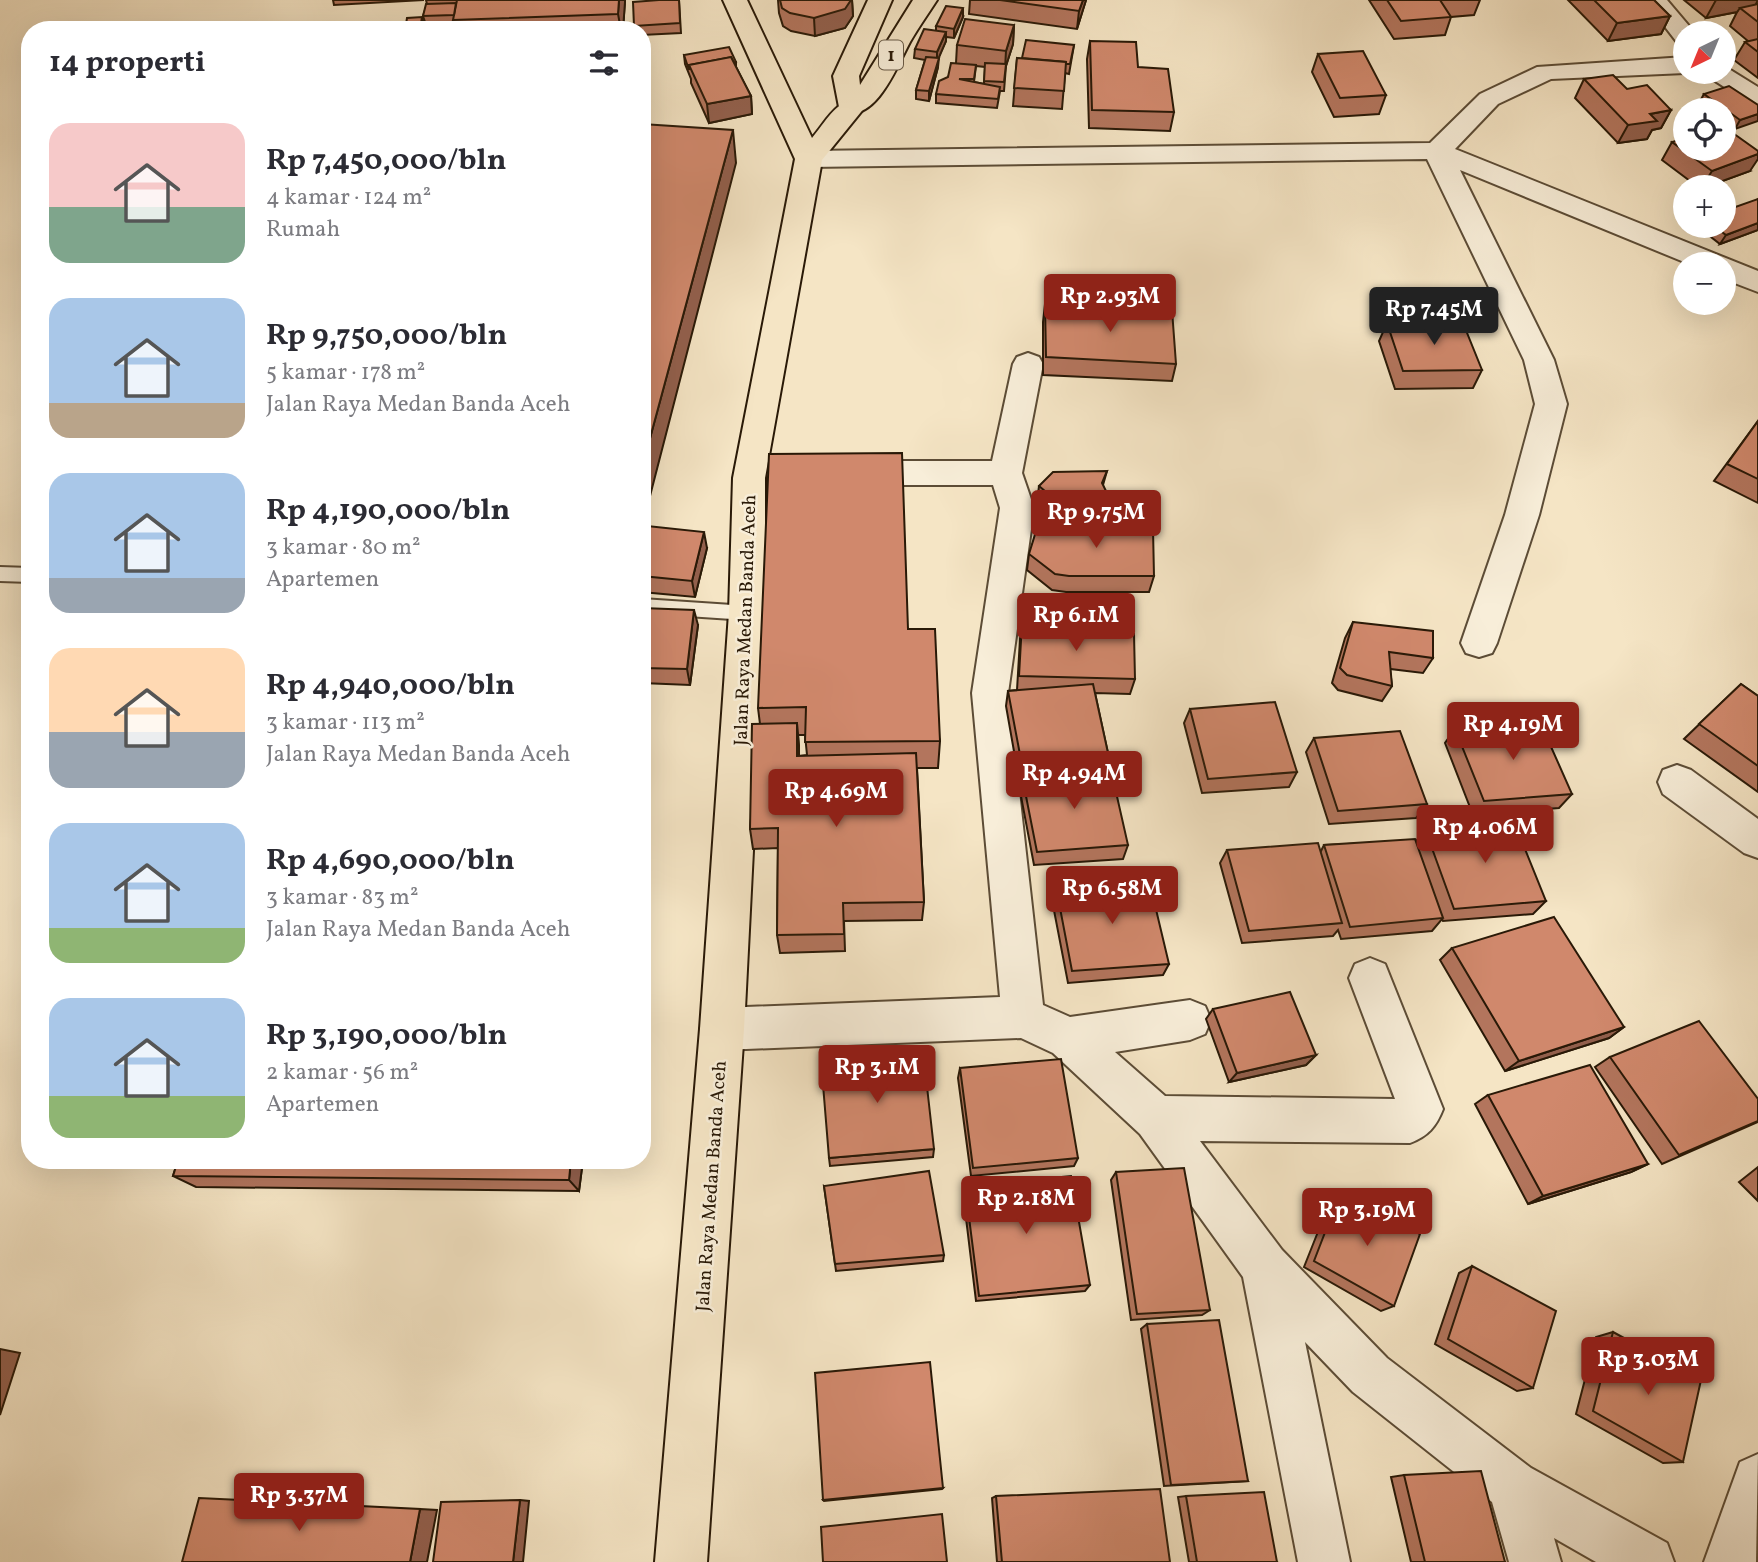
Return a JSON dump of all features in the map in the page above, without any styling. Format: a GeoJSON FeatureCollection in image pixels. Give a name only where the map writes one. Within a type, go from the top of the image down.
{"type":"FeatureCollection","features":[{"type":"Feature","properties":{"kind":"main road"},"geometry":{"type":"LineString","coordinates":[[735,0],[809,159]]}},
{"type":"Feature","properties":{"kind":"main road","name":"1"},"geometry":{"type":"LineString","coordinates":[[852,107],[846,76],[880,0]]}},
{"type":"Feature","properties":{"kind":"main road","name":"1"},"geometry":{"type":"LineString","coordinates":[[852,107],[876,84],[898,41],[925,0]]}},
{"type":"Feature","properties":{"kind":"main road","name":"Jalan Raya Medan Banda Aceh"},"geometry":{"type":"LineString","coordinates":[[681,1562],[722,1029],[747,613],[809,159],[852,107]]}},
{"type":"Feature","properties":{"kind":"street"},"geometry":{"type":"LineString","coordinates":[[1652,0],[1673,21]]}},
{"type":"Feature","properties":{"kind":"street"},"geometry":{"type":"LineString","coordinates":[[1437,150],[1489,99],[1546,72],[1673,66]]}},
{"type":"Feature","properties":{"kind":"street"},"geometry":{"type":"LineString","coordinates":[[1736,84],[1758,98]]}},
{"type":"Feature","properties":{"kind":"street"},"geometry":{"type":"LineString","coordinates":[[1437,150],[1539,360],[1551,404],[1522,515],[1479,643]]}},
{"type":"Feature","properties":{"kind":"street"},"geometry":{"type":"LineString","coordinates":[[809,159],[1437,150],[1686,252]]}},
{"type":"Feature","properties":{"kind":"street"},"geometry":{"type":"LineString","coordinates":[[1736,273],[1758,282]]}},
{"type":"Feature","properties":{"kind":"street"},"geometry":{"type":"LineString","coordinates":[[1023,1017],[990,693],[1017,508],[1006,473],[1028,364]]}},
{"type":"Feature","properties":{"kind":"street"},"geometry":{"type":"LineString","coordinates":[[822,474],[1006,473]]}},
{"type":"Feature","properties":{"kind":"street"},"geometry":{"type":"LineString","coordinates":[[1677,782],[1758,841]]}},
{"type":"Feature","properties":{"kind":"street"},"geometry":{"type":"LineString","coordinates":[[1156,1118],[1410,1121],[1421,1109],[1370,978]]}},
{"type":"Feature","properties":{"kind":"street"},"geometry":{"type":"LineString","coordinates":[[722,1029],[1023,1017],[1068,1038],[1156,1118],[1265,1267],[1370,1376],[1513,1486],[1648,1562]]}},
{"type":"Feature","properties":{"kind":"street"},"geometry":{"type":"LineString","coordinates":[[1068,1038],[1190,1020]]}},
{"type":"Feature","properties":{"kind":"street"},"geometry":{"type":"LineString","coordinates":[[1265,1267],[1324,1562]]}},
{"type":"Feature","properties":{"kind":"street"},"geometry":{"type":"LineString","coordinates":[[1730,1562],[1758,1480]]}},
{"type":"Feature","properties":{"kind":"street"},"geometry":{"type":"LineString","coordinates":[[1513,1486],[1535,1562]]}},
{"type":"Feature","properties":{"kind":"lane"},"geometry":{"type":"LineString","coordinates":[[0,574],[21,575]]}},
{"type":"Feature","properties":{"kind":"lane"},"geometry":{"type":"LineString","coordinates":[[651,607],[747,613]]}},
{"type":"Feature","properties":{"kind":"building"},"geometry":{"type":"Polygon","coordinates":[[[457,0],[619,0],[618,14],[453,20],[457,0]]]}},
{"type":"Feature","properties":{"kind":"building"},"geometry":{"type":"Polygon","coordinates":[[[679,0],[680,23],[651,25],[651,21],[634,21],[633,2],[679,0]]]}},
{"type":"Feature","properties":{"kind":"building"},"geometry":{"type":"Polygon","coordinates":[[[780,0],[851,0],[845,9],[814,18],[790,13],[782,8],[780,0]]]}},
{"type":"Feature","properties":{"kind":"building"},"geometry":{"type":"Polygon","coordinates":[[[1000,0],[1083,0],[1079,11],[1000,0]]]}},
{"type":"Feature","properties":{"kind":"building"},"geometry":{"type":"Polygon","coordinates":[[[1387,0],[1440,0],[1451,17],[1401,21],[1387,0]]]}},
{"type":"Feature","properties":{"kind":"building"},"geometry":{"type":"Polygon","coordinates":[[[1594,0],[1654,0],[1670,16],[1617,23],[1594,0]]]}},
{"type":"Feature","properties":{"kind":"building"},"geometry":{"type":"Polygon","coordinates":[[[456,3],[454,15],[423,16],[426,4],[456,3]]]}},
{"type":"Feature","properties":{"kind":"building"},"geometry":{"type":"Polygon","coordinates":[[[1758,4],[1758,22],[1740,8],[1758,4]]]}},
{"type":"Feature","properties":{"kind":"building"},"geometry":{"type":"Polygon","coordinates":[[[946,6],[963,8],[954,29],[936,26],[946,6]]]}},
{"type":"Feature","properties":{"kind":"building"},"geometry":{"type":"Polygon","coordinates":[[[422,17],[421,21],[406,21],[407,18],[422,17]]]}},
{"type":"Feature","properties":{"kind":"building"},"geometry":{"type":"Polygon","coordinates":[[[965,19],[1014,25],[1006,51],[957,45],[965,19]]]}},
{"type":"Feature","properties":{"kind":"building"},"geometry":{"type":"Polygon","coordinates":[[[924,29],[946,32],[937,52],[915,49],[924,29]]]}},
{"type":"Feature","properties":{"kind":"building"},"geometry":{"type":"Polygon","coordinates":[[[1758,39],[1758,52],[1745,42],[1758,39]]]}},
{"type":"Feature","properties":{"kind":"building"},"geometry":{"type":"Polygon","coordinates":[[[1026,40],[1074,45],[1070,64],[1022,58],[1026,40]]]}},
{"type":"Feature","properties":{"kind":"building"},"geometry":{"type":"Polygon","coordinates":[[[1090,41],[1136,42],[1138,67],[1168,69],[1174,112],[1092,110],[1090,41]]]}},
{"type":"Feature","properties":{"kind":"building"},"geometry":{"type":"Polygon","coordinates":[[[729,47],[736,62],[734,63],[731,57],[689,65],[689,70],[684,55],[729,47]]]}},
{"type":"Feature","properties":{"kind":"building"},"geometry":{"type":"Polygon","coordinates":[[[1363,51],[1386,95],[1340,98],[1318,54],[1363,51]]]}},
{"type":"Feature","properties":{"kind":"building"},"geometry":{"type":"Polygon","coordinates":[[[731,57],[751,96],[707,104],[689,65],[731,57]]]}},
{"type":"Feature","properties":{"kind":"building"},"geometry":{"type":"Polygon","coordinates":[[[926,57],[939,58],[929,91],[916,90],[926,57]]]}},
{"type":"Feature","properties":{"kind":"building"},"geometry":{"type":"Polygon","coordinates":[[[1017,58],[1066,62],[1064,91],[1014,88],[1017,58]]]}},
{"type":"Feature","properties":{"kind":"building"},"geometry":{"type":"Polygon","coordinates":[[[951,63],[976,65],[974,79],[959,79],[1000,87],[998,99],[936,94],[939,81],[948,77],[951,63]]]}},
{"type":"Feature","properties":{"kind":"building"},"geometry":{"type":"Polygon","coordinates":[[[985,63],[1006,64],[1004,82],[984,81],[985,63]]]}},
{"type":"Feature","properties":{"kind":"building"},"geometry":{"type":"Polygon","coordinates":[[[1613,75],[1627,89],[1647,85],[1671,110],[1650,114],[1657,121],[1628,125],[1584,79],[1613,75]]]}},
{"type":"Feature","properties":{"kind":"building"},"geometry":{"type":"Polygon","coordinates":[[[1729,86],[1758,105],[1758,114],[1740,120],[1736,117],[1736,98],[1710,98],[1704,94],[1729,86]]]}},
{"type":"Feature","properties":{"kind":"building"},"geometry":{"type":"Polygon","coordinates":[[[651,125],[733,130],[651,435],[651,125]]]}},
{"type":"Feature","properties":{"kind":"building"},"geometry":{"type":"Polygon","coordinates":[[[1736,135],[1758,151],[1758,154],[1712,171],[1698,161],[1736,161],[1736,135]]]}},
{"type":"Feature","properties":{"kind":"building"},"geometry":{"type":"Polygon","coordinates":[[[1758,199],[1758,223],[1736,231],[1736,207],[1758,199]]]}},
{"type":"Feature","properties":{"kind":"building"},"geometry":{"type":"Polygon","coordinates":[[[1045,304],[1172,310],[1176,364],[1046,357],[1045,304]]]}},
{"type":"Feature","properties":{"kind":"building"},"geometry":{"type":"Polygon","coordinates":[[[1387,323],[1463,323],[1482,370],[1403,371],[1387,323]]]}},
{"type":"Feature","properties":{"kind":"building"},"geometry":{"type":"Polygon","coordinates":[[[1758,421],[1758,479],[1727,464],[1758,421]]]}},
{"type":"Feature","properties":{"kind":"building"},"geometry":{"type":"Polygon","coordinates":[[[902,453],[908,629],[935,629],[940,741],[805,742],[806,707],[758,708],[769,454],[902,453]]]}},
{"type":"Feature","properties":{"kind":"building"},"geometry":{"type":"Polygon","coordinates":[[[1107,471],[1102,483],[1111,501],[1079,509],[1066,509],[1039,486],[1053,472],[1107,471]]]}},
{"type":"Feature","properties":{"kind":"building"},"geometry":{"type":"Polygon","coordinates":[[[1121,521],[1153,529],[1154,576],[1055,574],[1029,554],[1037,528],[1121,521]]]}},
{"type":"Feature","properties":{"kind":"building"},"geometry":{"type":"Polygon","coordinates":[[[651,526],[704,532],[692,581],[651,577],[651,526]]]}},
{"type":"Feature","properties":{"kind":"building"},"geometry":{"type":"Polygon","coordinates":[[[651,608],[694,610],[687,669],[651,668],[651,608]]]}},
{"type":"Feature","properties":{"kind":"building"},"geometry":{"type":"Polygon","coordinates":[[[1353,622],[1433,631],[1433,658],[1389,652],[1392,686],[1347,675],[1340,668],[1353,622]]]}},
{"type":"Feature","properties":{"kind":"building"},"geometry":{"type":"Polygon","coordinates":[[[1022,623],[1134,634],[1135,679],[1019,676],[1022,623]]]}},
{"type":"Feature","properties":{"kind":"building"},"geometry":{"type":"Polygon","coordinates":[[[1093,684],[1108,753],[1021,760],[1008,691],[1093,684]]]}},
{"type":"Feature","properties":{"kind":"building"},"geometry":{"type":"Polygon","coordinates":[[[1741,684],[1758,696],[1758,766],[1699,724],[1741,684]]]}},
{"type":"Feature","properties":{"kind":"building"},"geometry":{"type":"Polygon","coordinates":[[[1275,702],[1297,772],[1208,779],[1190,709],[1275,702]]]}},
{"type":"Feature","properties":{"kind":"building"},"geometry":{"type":"Polygon","coordinates":[[[1540,722],[1572,794],[1484,801],[1455,729],[1540,722]]]}},
{"type":"Feature","properties":{"kind":"building"},"geometry":{"type":"Polygon","coordinates":[[[797,723],[797,756],[916,753],[924,902],[843,903],[844,934],[777,935],[778,828],[750,829],[752,724],[797,723]]]}},
{"type":"Feature","properties":{"kind":"building"},"geometry":{"type":"Polygon","coordinates":[[[1400,731],[1427,804],[1338,811],[1314,738],[1400,731]]]}},
{"type":"Feature","properties":{"kind":"building"},"geometry":{"type":"Polygon","coordinates":[[[1111,770],[1128,845],[1037,852],[1022,776],[1111,770]]]}},
{"type":"Feature","properties":{"kind":"building"},"geometry":{"type":"Polygon","coordinates":[[[1514,822],[1546,901],[1454,909],[1425,829],[1514,822]]]}},
{"type":"Feature","properties":{"kind":"building"},"geometry":{"type":"Polygon","coordinates":[[[1415,839],[1443,918],[1350,927],[1324,845],[1415,839]]]}},
{"type":"Feature","properties":{"kind":"building"},"geometry":{"type":"Polygon","coordinates":[[[1318,843],[1342,923],[1249,931],[1227,850],[1318,843]]]}},
{"type":"Feature","properties":{"kind":"building"},"geometry":{"type":"Polygon","coordinates":[[[1149,880],[1169,964],[1072,971],[1056,887],[1149,880]]]}},
{"type":"Feature","properties":{"kind":"building"},"geometry":{"type":"Polygon","coordinates":[[[1554,917],[1624,1027],[1519,1061],[1452,948],[1554,917]]]}},
{"type":"Feature","properties":{"kind":"building"},"geometry":{"type":"Polygon","coordinates":[[[1290,992],[1316,1055],[1237,1073],[1213,1009],[1290,992]]]}},
{"type":"Feature","properties":{"kind":"building"},"geometry":{"type":"Polygon","coordinates":[[[1699,1021],[1758,1099],[1758,1121],[1679,1155],[1610,1057],[1699,1021]]]}},
{"type":"Feature","properties":{"kind":"building"},"geometry":{"type":"Polygon","coordinates":[[[923,1051],[934,1149],[829,1158],[821,1060],[923,1051]]]}},
{"type":"Feature","properties":{"kind":"building"},"geometry":{"type":"Polygon","coordinates":[[[1061,1059],[1078,1158],[973,1168],[960,1068],[1061,1059]]]}},
{"type":"Feature","properties":{"kind":"building"},"geometry":{"type":"Polygon","coordinates":[[[1590,1065],[1648,1164],[1543,1196],[1488,1095],[1590,1065]]]}},
{"type":"Feature","properties":{"kind":"building"},"geometry":{"type":"Polygon","coordinates":[[[1184,1168],[1210,1310],[1137,1314],[1116,1172],[1184,1168]]]}},
{"type":"Feature","properties":{"kind":"building"},"geometry":{"type":"Polygon","coordinates":[[[175,1169],[570,1169],[569,1180],[173,1176],[175,1169]]]}},
{"type":"Feature","properties":{"kind":"building"},"geometry":{"type":"Polygon","coordinates":[[[929,1171],[944,1255],[835,1264],[824,1186],[929,1171]]]}},
{"type":"Feature","properties":{"kind":"building"},"geometry":{"type":"Polygon","coordinates":[[[1071,1176],[1090,1285],[979,1296],[965,1186],[1071,1176]]]}},
{"type":"Feature","properties":{"kind":"building"},"geometry":{"type":"Polygon","coordinates":[[[1341,1191],[1420,1234],[1394,1306],[1314,1261],[1341,1191]]]}},
{"type":"Feature","properties":{"kind":"building"},"geometry":{"type":"Polygon","coordinates":[[[1472,1266],[1556,1311],[1533,1388],[1448,1339],[1472,1266]]]}},
{"type":"Feature","properties":{"kind":"building"},"geometry":{"type":"Polygon","coordinates":[[[1219,1320],[1248,1481],[1171,1485],[1147,1324],[1219,1320]]]}},
{"type":"Feature","properties":{"kind":"building"},"geometry":{"type":"Polygon","coordinates":[[[1613,1332],[1701,1380],[1683,1462],[1593,1411],[1613,1332]]]}},
{"type":"Feature","properties":{"kind":"building"},"geometry":{"type":"Polygon","coordinates":[[[930,1362],[943,1488],[823,1500],[815,1373],[930,1362]]]}},
{"type":"Feature","properties":{"kind":"building"},"geometry":{"type":"Polygon","coordinates":[[[1481,1471],[1505,1562],[1425,1562],[1404,1475],[1481,1471]]]}},
{"type":"Feature","properties":{"kind":"building"},"geometry":{"type":"Polygon","coordinates":[[[1160,1489],[1170,1562],[1002,1562],[996,1496],[1160,1489]]]}},
{"type":"Feature","properties":{"kind":"building"},"geometry":{"type":"Polygon","coordinates":[[[1264,1492],[1277,1562],[1197,1562],[1186,1496],[1264,1492]]]}},
{"type":"Feature","properties":{"kind":"building"},"geometry":{"type":"Polygon","coordinates":[[[199,1498],[420,1509],[410,1562],[182,1562],[199,1498]]]}},
{"type":"Feature","properties":{"kind":"building"},"geometry":{"type":"Polygon","coordinates":[[[520,1500],[513,1562],[433,1562],[441,1502],[520,1500]]]}},
{"type":"Feature","properties":{"kind":"building"},"geometry":{"type":"Polygon","coordinates":[[[942,1514],[947,1562],[823,1562],[821,1527],[942,1514]]]}}]}
